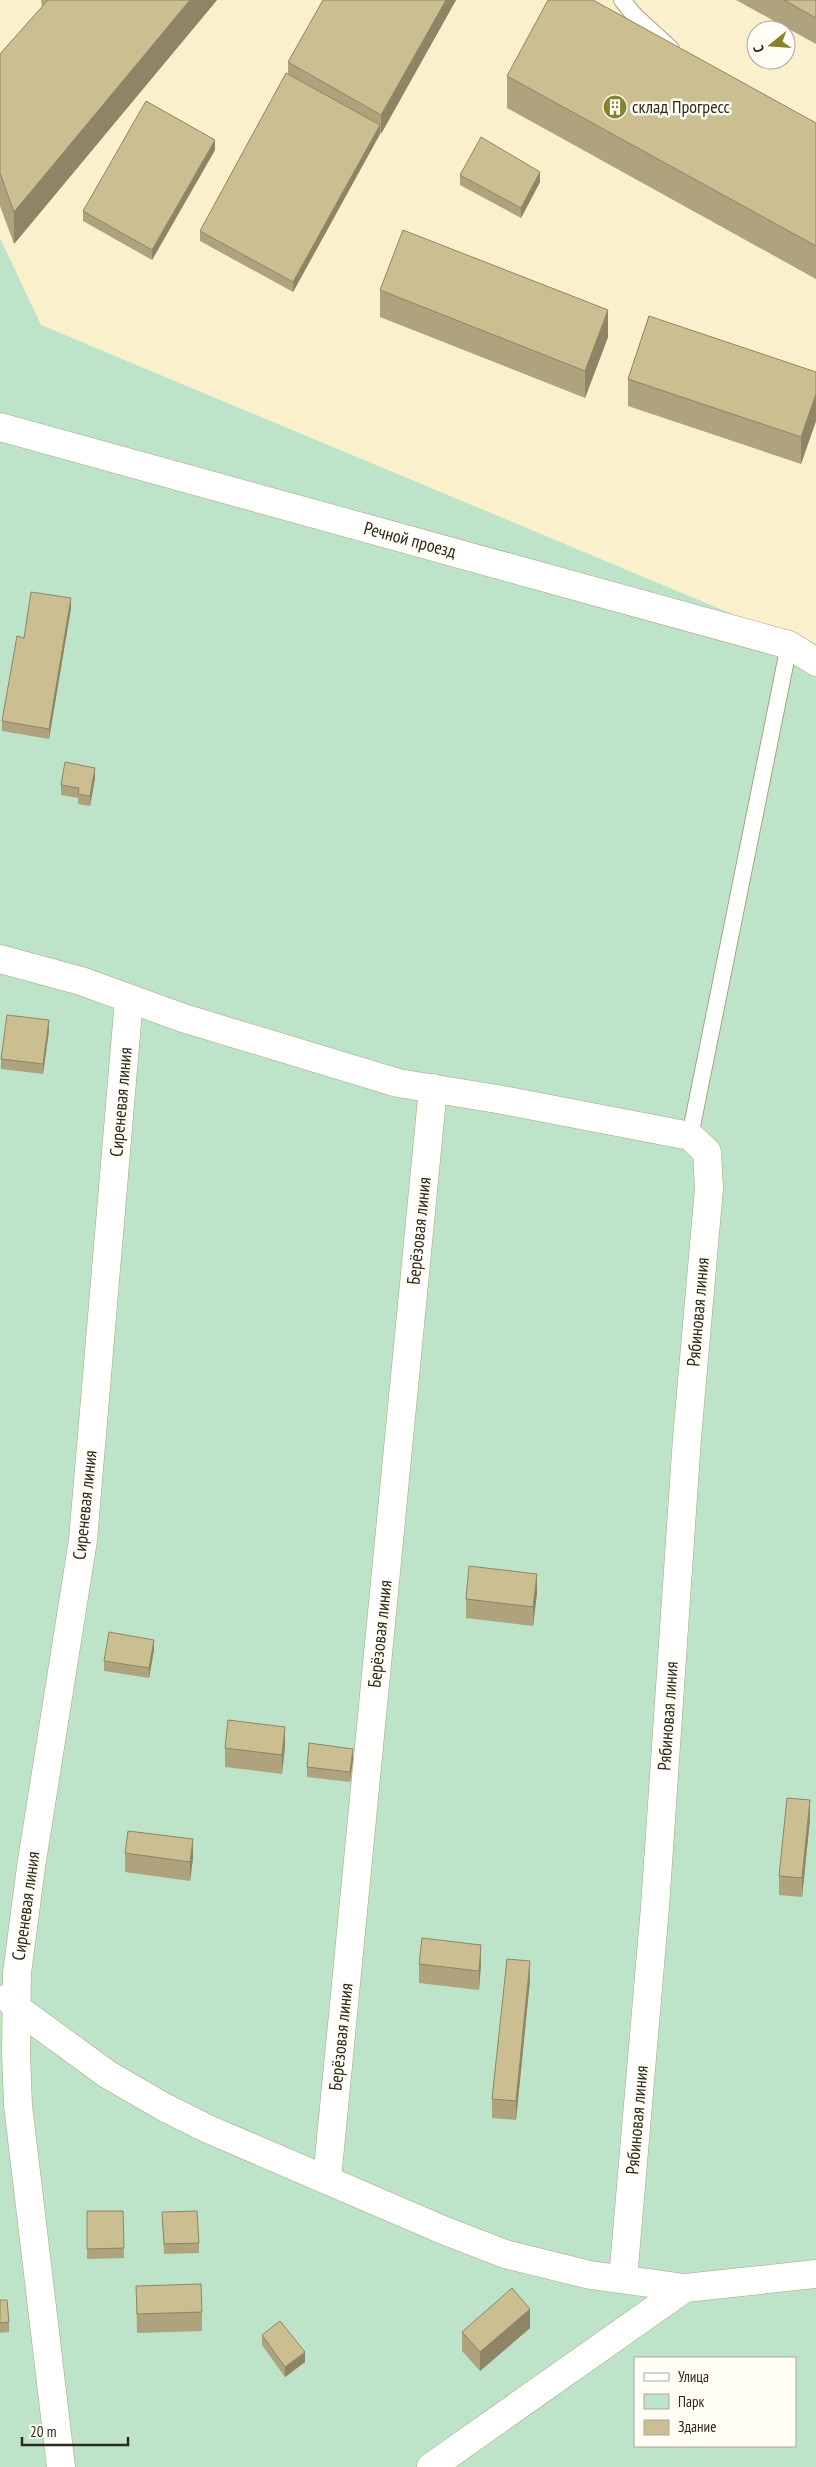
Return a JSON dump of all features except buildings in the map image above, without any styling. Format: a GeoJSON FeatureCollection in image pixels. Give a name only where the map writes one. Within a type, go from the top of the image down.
{"type":"FeatureCollection","features":[{"type":"Feature","properties":{"kind":"street","name":"Речной проезд"},"geometry":{"type":"LineString","coordinates":[[0,427],[789,645],[816,662]]}},
{"type":"Feature","properties":{"kind":"street"},"geometry":{"type":"LineString","coordinates":[[0,959],[81,981],[183,1018],[398,1083],[433,1088],[698,1144]]}},
{"type":"Feature","properties":{"kind":"street","name":"Сиреневая линия"},"geometry":{"type":"LineString","coordinates":[[61,2467],[18,2105],[16,2054],[9,1999],[17,1973],[83,1540],[129,999]]}},
{"type":"Feature","properties":{"kind":"street","name":"Берёзовая линия"},"geometry":{"type":"LineString","coordinates":[[327,2179],[433,1088]]}},
{"type":"Feature","properties":{"kind":"street","name":"Рябиновая линия"},"geometry":{"type":"LineString","coordinates":[[623,2280],[655,1907],[686,1448],[709,1188],[698,1144]]}},
{"type":"Feature","properties":{"kind":"street"},"geometry":{"type":"LineString","coordinates":[[9,1999],[107,2074],[162,2106],[208,2129],[443,2230],[505,2254],[548,2266],[623,2280],[685,2288],[816,2274]]}},
{"type":"Feature","properties":{"kind":"street"},"geometry":{"type":"LineString","coordinates":[[431,2467],[685,2288]]}},
{"type":"Feature","properties":{"kind":"lane"},"geometry":{"type":"LineString","coordinates":[[622,0],[635,16],[682,59]]}},
{"type":"Feature","properties":{"kind":"lane"},"geometry":{"type":"LineString","coordinates":[[698,1144],[789,645]]}},
{"type":"Feature","properties":{"kind":"green space"},"geometry":{"type":"Polygon","coordinates":[[[0,238],[41,325],[816,649],[816,2467],[0,2467],[0,238]]]}},
{"type":"Feature","properties":{"kind":"place","name":"склад Прогресс"},"geometry":{"type":"Point","coordinates":[615,107]}}]}
